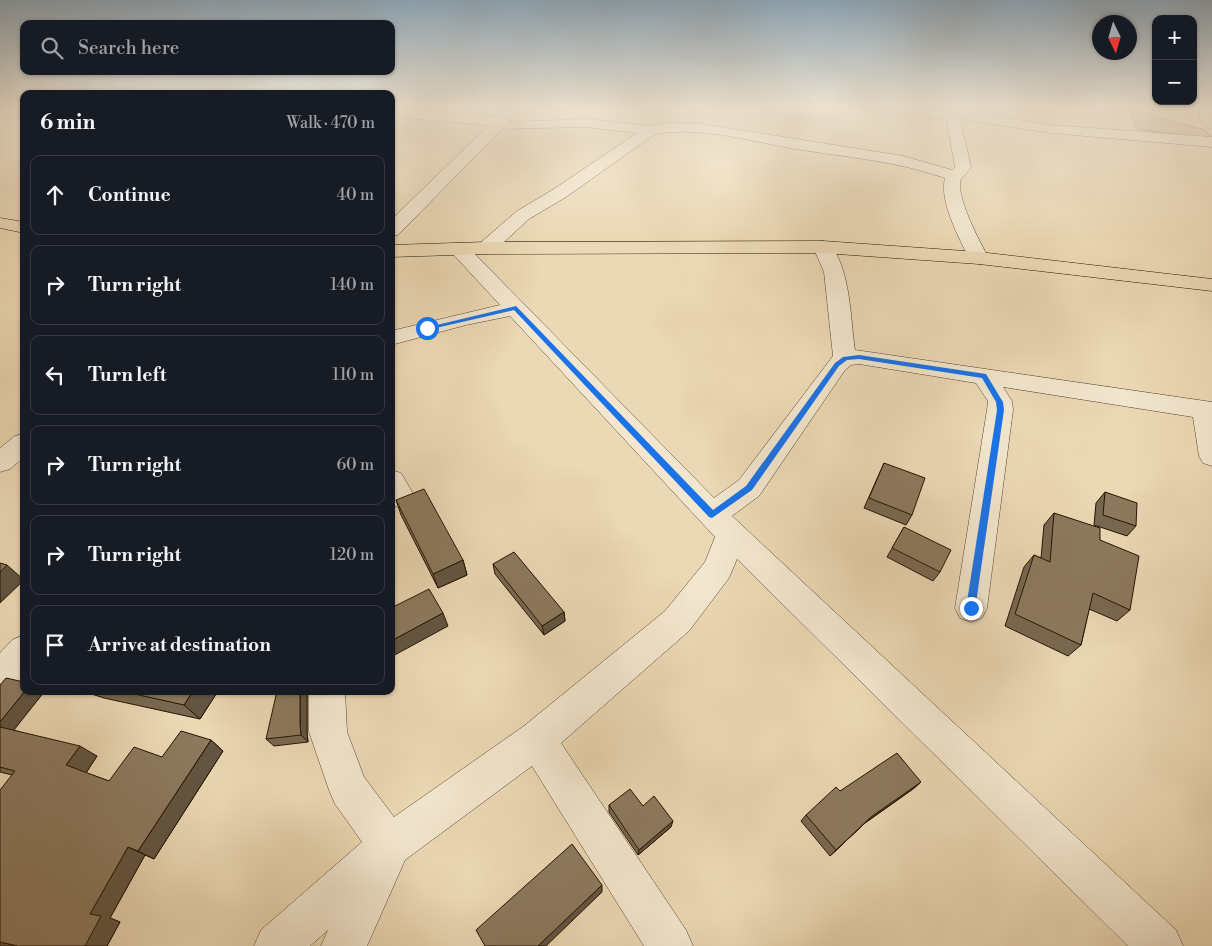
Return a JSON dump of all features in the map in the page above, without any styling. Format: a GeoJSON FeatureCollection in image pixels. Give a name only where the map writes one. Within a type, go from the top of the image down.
{"type":"FeatureCollection","features":[{"type":"Feature","properties":{"kind":"main road"},"geometry":{"type":"LineString","coordinates":[[0,223],[20,227]]}},
{"type":"Feature","properties":{"kind":"main road"},"geometry":{"type":"LineString","coordinates":[[395,251],[823,247],[979,258],[1212,285]]}},
{"type":"Feature","properties":{"kind":"street"},"geometry":{"type":"LineString","coordinates":[[395,227],[472,151]]}},
{"type":"Feature","properties":{"kind":"street"},"geometry":{"type":"LineString","coordinates":[[620,151],[560,193],[472,249],[516,308],[721,524],[957,753],[1160,946]]}},
{"type":"Feature","properties":{"kind":"street"},"geometry":{"type":"LineString","coordinates":[[839,151],[920,164],[954,176]]}},
{"type":"Feature","properties":{"kind":"street"},"geometry":{"type":"LineString","coordinates":[[962,151],[963,167],[954,176],[951,185],[967,235],[979,258]]}},
{"type":"Feature","properties":{"kind":"street"},"geometry":{"type":"LineString","coordinates":[[823,247],[834,272],[845,358]]}},
{"type":"Feature","properties":{"kind":"street"},"geometry":{"type":"LineString","coordinates":[[395,337],[516,308]]}},
{"type":"Feature","properties":{"kind":"street"},"geometry":{"type":"LineString","coordinates":[[277,946],[390,845],[537,740],[677,621],[718,569],[721,524],[749,488],[837,364],[845,358],[859,357],[1208,410],[1212,456]]}},
{"type":"Feature","properties":{"kind":"street"},"geometry":{"type":"LineString","coordinates":[[971,608],[1000,410],[1000,402],[984,376]]}},
{"type":"Feature","properties":{"kind":"street"},"geometry":{"type":"LineString","coordinates":[[0,462],[17,444]]}},
{"type":"Feature","properties":{"kind":"street"},"geometry":{"type":"LineString","coordinates":[[0,678],[20,656]]}},
{"type":"Feature","properties":{"kind":"street"},"geometry":{"type":"LineString","coordinates":[[327,695],[328,732],[349,790],[390,845]]}},
{"type":"Feature","properties":{"kind":"street"},"geometry":{"type":"LineString","coordinates":[[537,740],[670,946]]}},
{"type":"Feature","properties":{"kind":"street"},"geometry":{"type":"LineString","coordinates":[[344,946],[390,845]]}},
{"type":"Feature","properties":{"kind":"building"},"geometry":{"type":"Polygon","coordinates":[[[884,463],[925,478],[912,515],[869,498],[884,463]]]}},
{"type":"Feature","properties":{"kind":"building"},"geometry":{"type":"Polygon","coordinates":[[[424,489],[463,560],[433,574],[396,500],[424,489]]]}},
{"type":"Feature","properties":{"kind":"building"},"geometry":{"type":"Polygon","coordinates":[[[1105,492],[1137,503],[1136,526],[1103,515],[1105,492]]]}},
{"type":"Feature","properties":{"kind":"building"},"geometry":{"type":"Polygon","coordinates":[[[1054,513],[1100,528],[1100,540],[1139,556],[1130,610],[1093,593],[1081,645],[1015,614],[1034,555],[1050,562],[1054,513]]]}},
{"type":"Feature","properties":{"kind":"building"},"geometry":{"type":"Polygon","coordinates":[[[904,527],[951,550],[940,572],[892,548],[904,527]]]}},
{"type":"Feature","properties":{"kind":"building"},"geometry":{"type":"Polygon","coordinates":[[[514,552],[564,612],[542,626],[493,564],[514,552]]]}},
{"type":"Feature","properties":{"kind":"building"},"geometry":{"type":"Polygon","coordinates":[[[0,563],[7,565],[0,572],[0,563]]]}},
{"type":"Feature","properties":{"kind":"building"},"geometry":{"type":"Polygon","coordinates":[[[429,589],[443,613],[395,639],[395,606],[429,589]]]}},
{"type":"Feature","properties":{"kind":"building"},"geometry":{"type":"Polygon","coordinates":[[[6,678],[20,681],[20,695],[22,695],[0,722],[0,685],[6,678]]]}},
{"type":"Feature","properties":{"kind":"building"},"geometry":{"type":"Polygon","coordinates":[[[139,695],[190,695],[184,705],[139,695]]]}},
{"type":"Feature","properties":{"kind":"building"},"geometry":{"type":"Polygon","coordinates":[[[276,695],[300,695],[301,735],[266,739],[276,695]]]}},
{"type":"Feature","properties":{"kind":"building"},"geometry":{"type":"Polygon","coordinates":[[[0,727],[80,746],[66,765],[109,781],[134,747],[162,757],[181,731],[211,740],[138,851],[128,847],[90,914],[101,916],[85,946],[18,946],[0,942],[0,790],[15,771],[0,767],[0,727]]]}},
{"type":"Feature","properties":{"kind":"building"},"geometry":{"type":"Polygon","coordinates":[[[897,753],[921,782],[871,817],[836,850],[806,815],[836,787],[840,791],[897,753]]]}},
{"type":"Feature","properties":{"kind":"building"},"geometry":{"type":"Polygon","coordinates":[[[630,789],[643,806],[654,796],[673,821],[639,850],[609,805],[630,789]]]}},
{"type":"Feature","properties":{"kind":"building"},"geometry":{"type":"Polygon","coordinates":[[[572,844],[602,885],[538,946],[485,946],[476,930],[572,844]]]}},
{"type":"Feature","properties":{"kind":"route"},"geometry":{"type":"LineString","coordinates":[[427,328],[516,308],[712,515],[749,488],[837,364],[845,358],[859,357],[984,376],[1000,402],[1000,410],[971,608]]}}]}
